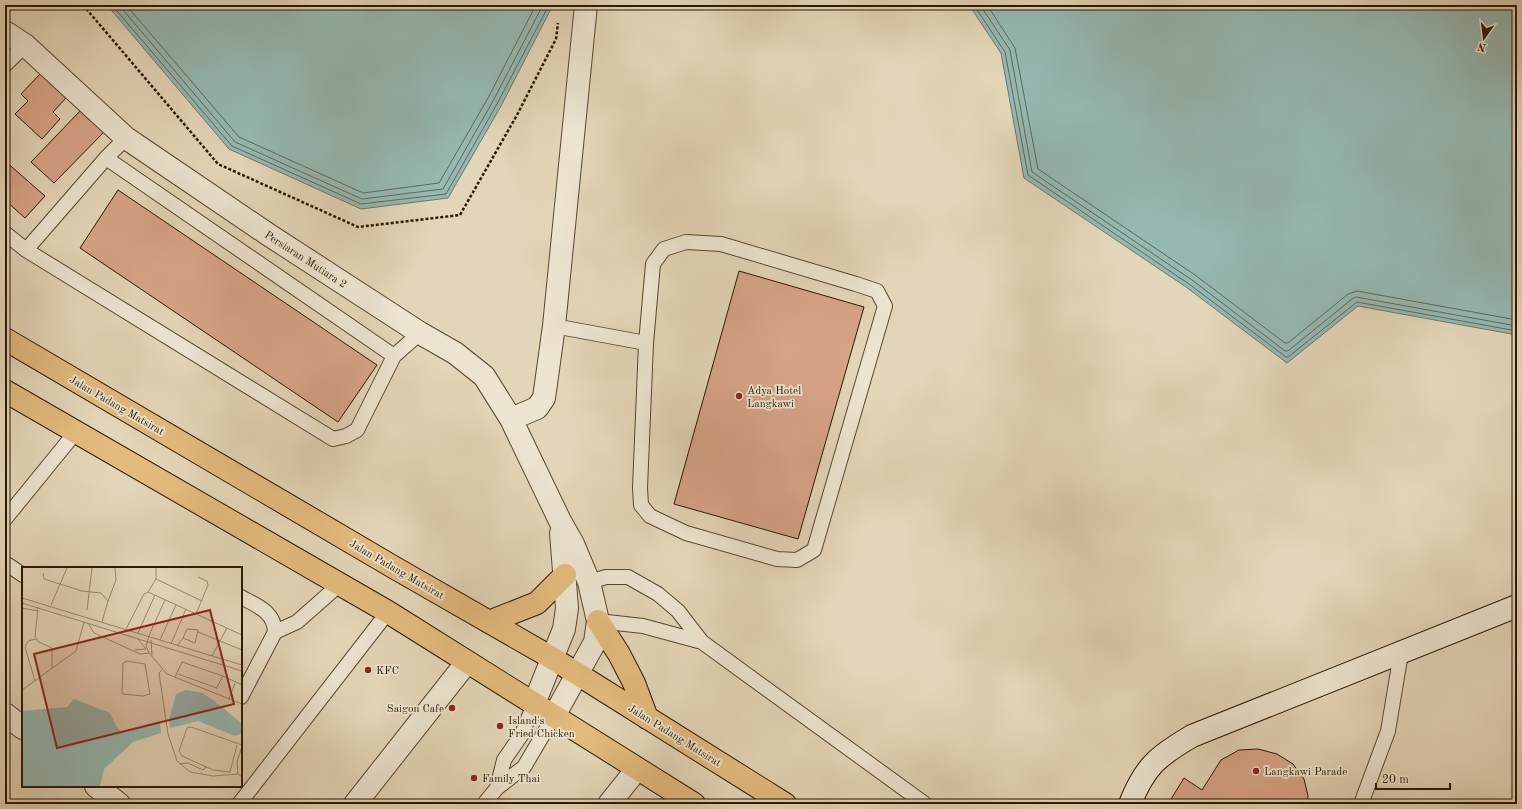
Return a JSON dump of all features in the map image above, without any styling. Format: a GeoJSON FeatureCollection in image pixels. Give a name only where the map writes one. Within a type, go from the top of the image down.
{"type":"FeatureCollection","features":[{"type":"Feature","properties":{"kind":"main road","name":"Jalan Padang Matsirat"},"geometry":{"type":"LineString","coordinates":[[5,339],[552,658],[785,804]]}},
{"type":"Feature","properties":{"kind":"main road"},"geometry":{"type":"LineString","coordinates":[[5,392],[388,612],[637,770],[694,804]]}},
{"type":"Feature","properties":{"kind":"main road"},"geometry":{"type":"LineString","coordinates":[[489,622],[537,603],[565,575]]}},
{"type":"Feature","properties":{"kind":"main road"},"geometry":{"type":"LineString","coordinates":[[598,621],[619,654],[634,683],[647,718]]}},
{"type":"Feature","properties":{"kind":"street"},"geometry":{"type":"LineString","coordinates":[[512,420],[537,408],[544,398],[554,326],[586,5]]}},
{"type":"Feature","properties":{"kind":"street","name":"Persiaran Mutiara 2"},"geometry":{"type":"LineString","coordinates":[[5,32],[25,45],[126,138],[276,239],[420,333],[455,353],[484,376],[512,420],[560,521],[573,544],[588,582],[598,621],[595,642],[554,716]]}},
{"type":"Feature","properties":{"kind":"street","name":"Persiaran Mutiara 2"},"geometry":{"type":"LineString","coordinates":[[534,704],[566,620],[567,608],[565,575],[560,521]]}},
{"type":"Feature","properties":{"kind":"street"},"geometry":{"type":"LineString","coordinates":[[1130,804],[1138,784],[1154,762],[1172,748],[1192,736],[1517,606]]}},
{"type":"Feature","properties":{"kind":"street"},"geometry":{"type":"LineString","coordinates":[[355,804],[467,662]]}},
{"type":"Feature","properties":{"kind":"street"},"geometry":{"type":"LineString","coordinates":[[5,714],[22,727]]}},
{"type":"Feature","properties":{"kind":"street"},"geometry":{"type":"LineString","coordinates":[[609,804],[637,770]]}},
{"type":"Feature","properties":{"kind":"street"},"geometry":{"type":"LineString","coordinates":[[97,787],[119,804]]}},
{"type":"Feature","properties":{"kind":"lane"},"geometry":{"type":"LineString","coordinates":[[5,65],[25,45]]}},
{"type":"Feature","properties":{"kind":"lane"},"geometry":{"type":"LineString","coordinates":[[26,250],[106,158],[126,138]]}},
{"type":"Feature","properties":{"kind":"lane"},"geometry":{"type":"LineString","coordinates":[[106,158],[394,356]]}},
{"type":"Feature","properties":{"kind":"lane"},"geometry":{"type":"LineString","coordinates":[[5,234],[26,250],[333,439],[346,436],[357,430],[394,356],[420,333]]}},
{"type":"Feature","properties":{"kind":"lane"},"geometry":{"type":"LineString","coordinates":[[686,242],[721,244],[877,291],[885,306],[814,550],[798,560],[777,559],[686,533],[650,516],[641,505],[640,488],[646,342],[653,264],[664,249],[686,242]]}},
{"type":"Feature","properties":{"kind":"lane"},"geometry":{"type":"LineString","coordinates":[[554,326],[646,342]]}},
{"type":"Feature","properties":{"kind":"lane"},"geometry":{"type":"LineString","coordinates":[[5,519],[75,433]]}},
{"type":"Feature","properties":{"kind":"lane"},"geometry":{"type":"LineString","coordinates":[[5,563],[22,574]]}},
{"type":"Feature","properties":{"kind":"lane"},"geometry":{"type":"LineString","coordinates":[[588,582],[606,576],[628,577],[658,594],[678,611],[702,642],[925,804]]}},
{"type":"Feature","properties":{"kind":"lane"},"geometry":{"type":"LineString","coordinates":[[275,632],[297,622],[340,584]]}},
{"type":"Feature","properties":{"kind":"lane"},"geometry":{"type":"LineString","coordinates":[[242,598],[268,613],[275,623],[275,632],[242,695]]}},
{"type":"Feature","properties":{"kind":"lane"},"geometry":{"type":"LineString","coordinates":[[239,804],[388,612]]}},
{"type":"Feature","properties":{"kind":"lane"},"geometry":{"type":"LineString","coordinates":[[598,621],[643,626],[702,642]]}},
{"type":"Feature","properties":{"kind":"lane"},"geometry":{"type":"LineString","coordinates":[[1360,804],[1388,731],[1401,653]]}},
{"type":"Feature","properties":{"kind":"lane"},"geometry":{"type":"LineString","coordinates":[[497,788],[504,760],[522,734],[534,704]]}},
{"type":"Feature","properties":{"kind":"lane"},"geometry":{"type":"LineString","coordinates":[[484,804],[497,788],[524,767],[554,716]]}},
{"type":"Feature","properties":{"kind":"path"},"geometry":{"type":"LineString","coordinates":[[83,5],[218,164],[358,227],[460,215],[517,115],[556,39],[559,19]]}},
{"type":"Feature","properties":{"kind":"water"},"geometry":{"type":"Polygon","coordinates":[[[107,5],[553,5],[501,106],[448,198],[361,209],[229,149],[107,5]]]}},
{"type":"Feature","properties":{"kind":"water"},"geometry":{"type":"Polygon","coordinates":[[[969,5],[1517,5],[1517,335],[1358,306],[1287,363],[1186,287],[1024,178],[1001,53],[969,5]]]}},
{"type":"Feature","properties":{"kind":"building"},"geometry":{"type":"Polygon","coordinates":[[[40,74],[66,98],[53,112],[60,119],[42,139],[15,114],[28,101],[21,94],[40,74]]]}},
{"type":"Feature","properties":{"kind":"building"},"geometry":{"type":"Polygon","coordinates":[[[82,109],[105,131],[54,183],[31,162],[82,109]]]}},
{"type":"Feature","properties":{"kind":"building"},"geometry":{"type":"Polygon","coordinates":[[[5,161],[45,196],[25,218],[5,200],[5,161]]]}},
{"type":"Feature","properties":{"kind":"building"},"geometry":{"type":"Polygon","coordinates":[[[118,190],[377,365],[338,422],[80,248],[118,190]]]}},
{"type":"Feature","properties":{"kind":"building"},"geometry":{"type":"Polygon","coordinates":[[[739,271],[864,307],[798,539],[674,504],[739,271]]]}},
{"type":"Feature","properties":{"kind":"building","name":"Langkawi Parade"},"geometry":{"type":"Polygon","coordinates":[[[1258,749],[1277,754],[1293,764],[1304,779],[1308,796],[1307,804],[1168,804],[1184,778],[1202,790],[1221,760],[1239,750],[1258,749]]]}},
{"type":"Feature","properties":{"kind":"place","name":"Adya Hotel Langkawi"},"geometry":{"type":"Point","coordinates":[739,396]}},
{"type":"Feature","properties":{"kind":"place","name":"KFC"},"geometry":{"type":"Point","coordinates":[368,670]}},
{"type":"Feature","properties":{"kind":"place","name":"Saigon Cafe"},"geometry":{"type":"Point","coordinates":[452,708]}},
{"type":"Feature","properties":{"kind":"place","name":"Island's Fried Chicken"},"geometry":{"type":"Point","coordinates":[500,726]}},
{"type":"Feature","properties":{"kind":"place","name":"Langkawi Parade"},"geometry":{"type":"Point","coordinates":[1256,771]}},
{"type":"Feature","properties":{"kind":"place","name":"Family Thai"},"geometry":{"type":"Point","coordinates":[474,778]}}]}
